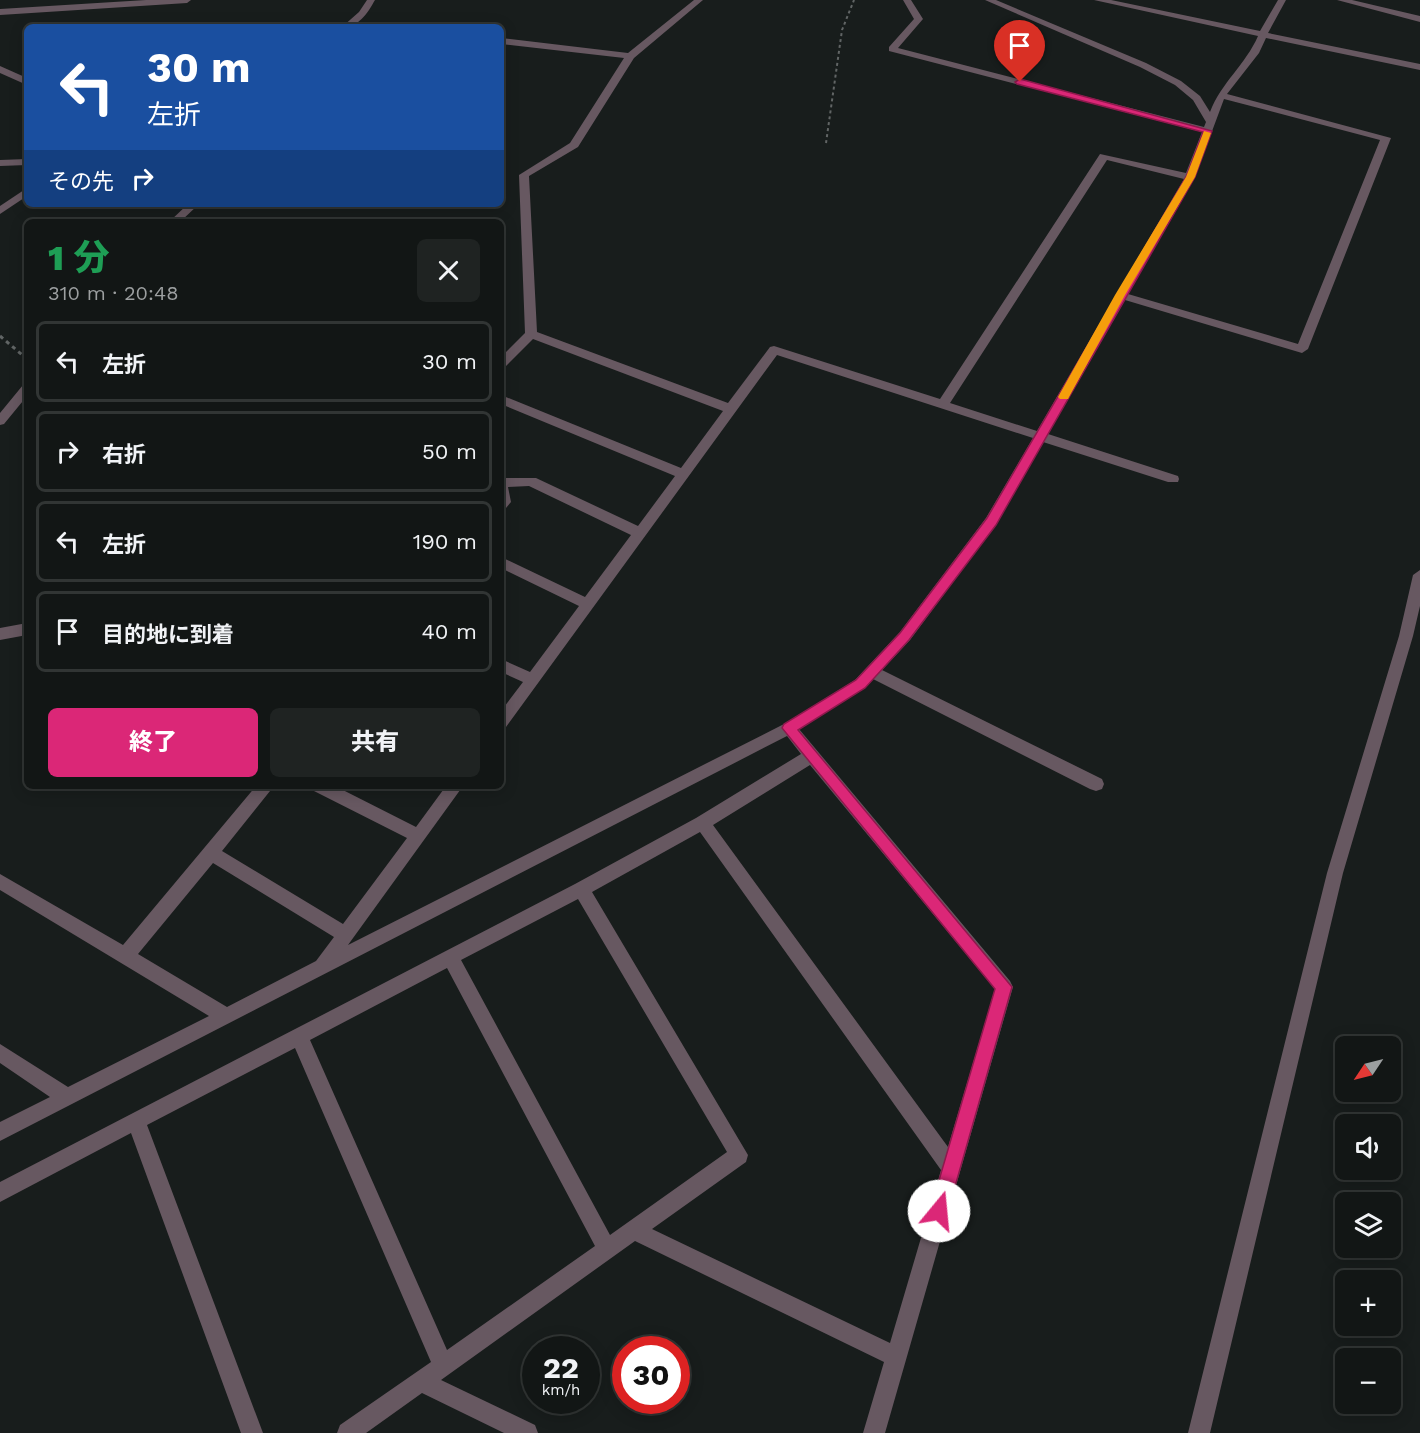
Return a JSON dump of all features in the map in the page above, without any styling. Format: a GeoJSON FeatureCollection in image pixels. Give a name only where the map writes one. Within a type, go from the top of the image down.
{"type":"FeatureCollection","features":[{"type":"Feature","properties":{"kind":"street"},"geometry":{"type":"LineString","coordinates":[[0,12],[187,0]]}},
{"type":"Feature","properties":{"kind":"street"},"geometry":{"type":"LineString","coordinates":[[350,24],[362,14],[371,0]]}},
{"type":"Feature","properties":{"kind":"street"},"geometry":{"type":"LineString","coordinates":[[504,361],[531,334],[524,175],[536,165],[561,155],[574,145],[630,56],[699,0]]}},
{"type":"Feature","properties":{"kind":"street"},"geometry":{"type":"LineString","coordinates":[[907,0],[919,19],[892,50],[1209,127]]}},
{"type":"Feature","properties":{"kind":"street"},"geometry":{"type":"LineString","coordinates":[[989,0],[1143,65],[1178,83],[1197,98],[1209,127]]}},
{"type":"Feature","properties":{"kind":"street"},"geometry":{"type":"LineString","coordinates":[[1098,0],[1420,68]]}},
{"type":"Feature","properties":{"kind":"street"},"geometry":{"type":"LineString","coordinates":[[0,1132],[789,728],[860,684],[905,636],[991,521],[1190,177],[1221,95],[1256,51],[1282,0]]}},
{"type":"Feature","properties":{"kind":"street"},"geometry":{"type":"LineString","coordinates":[[1341,0],[1420,19]]}},
{"type":"Feature","properties":{"kind":"street"},"geometry":{"type":"LineString","coordinates":[[504,40],[630,56]]}},
{"type":"Feature","properties":{"kind":"street"},"geometry":{"type":"LineString","coordinates":[[0,69],[24,81]]}},
{"type":"Feature","properties":{"kind":"street"},"geometry":{"type":"LineString","coordinates":[[1120,295],[1302,349],[1386,138],[1221,95]]}},
{"type":"Feature","properties":{"kind":"street"},"geometry":{"type":"LineString","coordinates":[[942,405],[1104,156],[1190,177]]}},
{"type":"Feature","properties":{"kind":"street"},"geometry":{"type":"LineString","coordinates":[[0,163],[24,162]]}},
{"type":"Feature","properties":{"kind":"street"},"geometry":{"type":"LineString","coordinates":[[0,211],[24,193]]}},
{"type":"Feature","properties":{"kind":"street"},"geometry":{"type":"LineString","coordinates":[[177,219],[191,207]]}},
{"type":"Feature","properties":{"kind":"street"},"geometry":{"type":"LineString","coordinates":[[531,334],[730,409]]}},
{"type":"Feature","properties":{"kind":"street"},"geometry":{"type":"LineString","coordinates":[[504,719],[774,350],[1173,479]]}},
{"type":"Feature","properties":{"kind":"street"},"geometry":{"type":"LineString","coordinates":[[0,421],[24,392]]}},
{"type":"Feature","properties":{"kind":"street"},"geometry":{"type":"LineString","coordinates":[[504,400],[683,474]]}},
{"type":"Feature","properties":{"kind":"street"},"geometry":{"type":"LineString","coordinates":[[504,483],[531,481],[640,533]]}},
{"type":"Feature","properties":{"kind":"street"},"geometry":{"type":"LineString","coordinates":[[504,563],[587,604]]}},
{"type":"Feature","properties":{"kind":"street"},"geometry":{"type":"LineString","coordinates":[[1199,1433],[1335,873],[1406,636],[1420,576]]}},
{"type":"Feature","properties":{"kind":"street"},"geometry":{"type":"LineString","coordinates":[[0,634],[24,629]]}},
{"type":"Feature","properties":{"kind":"street"},"geometry":{"type":"LineString","coordinates":[[504,666],[532,680]]}},
{"type":"Feature","properties":{"kind":"street"},"geometry":{"type":"LineString","coordinates":[[872,672],[1096,784]]}},
{"type":"Feature","properties":{"kind":"street"},"geometry":{"type":"LineString","coordinates":[[789,728],[1004,987],[874,1433]]}},
{"type":"Feature","properties":{"kind":"street"},"geometry":{"type":"LineString","coordinates":[[0,1192],[581,889],[702,823],[811,756]]}},
{"type":"Feature","properties":{"kind":"street"},"geometry":{"type":"LineString","coordinates":[[125,956],[264,789]]}},
{"type":"Feature","properties":{"kind":"street"},"geometry":{"type":"LineString","coordinates":[[326,789],[418,836]]}},
{"type":"Feature","properties":{"kind":"street"},"geometry":{"type":"LineString","coordinates":[[320,969],[452,789]]}},
{"type":"Feature","properties":{"kind":"street"},"geometry":{"type":"LineString","coordinates":[[702,823],[952,1169]]}},
{"type":"Feature","properties":{"kind":"street"},"geometry":{"type":"LineString","coordinates":[[211,853],[346,935]]}},
{"type":"Feature","properties":{"kind":"street"},"geometry":{"type":"LineString","coordinates":[[0,881],[226,1016]]}},
{"type":"Feature","properties":{"kind":"street"},"geometry":{"type":"LineString","coordinates":[[348,1433],[739,1155],[581,889]]}},
{"type":"Feature","properties":{"kind":"street"},"geometry":{"type":"LineString","coordinates":[[450,957],[607,1249]]}},
{"type":"Feature","properties":{"kind":"street"},"geometry":{"type":"LineString","coordinates":[[299,1036],[443,1366]]}},
{"type":"Feature","properties":{"kind":"street"},"geometry":{"type":"LineString","coordinates":[[0,1053],[67,1097]]}},
{"type":"Feature","properties":{"kind":"street"},"geometry":{"type":"LineString","coordinates":[[136,1121],[252,1433]]}},
{"type":"Feature","properties":{"kind":"street"},"geometry":{"type":"LineString","coordinates":[[634,1230],[896,1357]]}},
{"type":"Feature","properties":{"kind":"street"},"geometry":{"type":"LineString","coordinates":[[421,1381],[527,1433]]}},
{"type":"Feature","properties":{"kind":"path"},"geometry":{"type":"LineString","coordinates":[[826,144],[842,30],[854,0]]}},
{"type":"Feature","properties":{"kind":"path"},"geometry":{"type":"LineString","coordinates":[[0,336],[24,356]]}},
{"type":"Feature","properties":{"kind":"slow traffic"},"geometry":{"type":"LineString","coordinates":[[1064,397],[1120,295],[1190,177],[1207,133]]}},
{"type":"Feature","properties":{"kind":"route"},"geometry":{"type":"LineString","coordinates":[[939,1211],[1004,987],[789,728],[860,684],[905,636],[991,521],[1190,177],[1208,131],[1020,82]]}}]}
